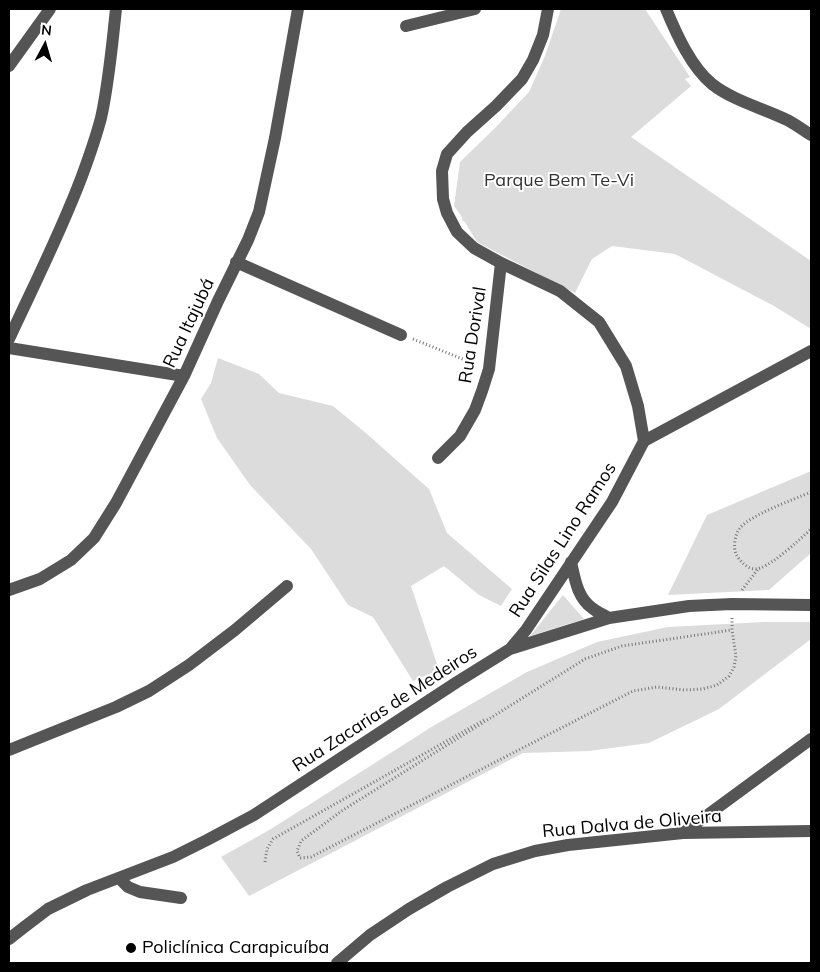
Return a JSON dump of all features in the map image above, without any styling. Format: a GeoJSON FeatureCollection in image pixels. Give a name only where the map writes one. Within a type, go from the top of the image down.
{"type":"FeatureCollection","features":[{"type":"Feature","properties":{"kind":"street"},"geometry":{"type":"LineString","coordinates":[[9,66],[50,9]]}},
{"type":"Feature","properties":{"kind":"street"},"geometry":{"type":"LineString","coordinates":[[9,339],[60,230],[101,118],[116,9]]}},
{"type":"Feature","properties":{"kind":"street","name":"Rua Itajubá"},"geometry":{"type":"LineString","coordinates":[[9,590],[40,579],[71,560],[94,538],[116,503],[184,376],[248,240],[259,212],[275,138],[298,9]]}},
{"type":"Feature","properties":{"kind":"street"},"geometry":{"type":"LineString","coordinates":[[406,26],[474,9]]}},
{"type":"Feature","properties":{"kind":"street"},"geometry":{"type":"LineString","coordinates":[[548,9],[543,35],[533,60],[522,79],[447,154],[442,171],[443,199],[447,213],[457,232],[474,248],[560,291],[599,322],[626,366],[638,406],[644,441],[811,351]]}},
{"type":"Feature","properties":{"kind":"street"},"geometry":{"type":"LineString","coordinates":[[666,9],[679,39],[699,71],[710,83],[724,92],[788,120],[811,136]]}},
{"type":"Feature","properties":{"kind":"street"},"geometry":{"type":"LineString","coordinates":[[236,262],[401,334]]}},
{"type":"Feature","properties":{"kind":"street","name":"Rua Dorival"},"geometry":{"type":"LineString","coordinates":[[438,458],[460,436],[482,391],[489,369],[501,263]]}},
{"type":"Feature","properties":{"kind":"street"},"geometry":{"type":"LineString","coordinates":[[9,348],[184,376]]}},
{"type":"Feature","properties":{"kind":"street","name":"Rua Silas Lino Ramos"},"geometry":{"type":"LineString","coordinates":[[510,649],[526,630],[612,502],[644,441]]}},
{"type":"Feature","properties":{"kind":"street"},"geometry":{"type":"LineString","coordinates":[[571,562],[575,582],[584,600],[592,609],[609,618]]}},
{"type":"Feature","properties":{"kind":"street"},"geometry":{"type":"LineString","coordinates":[[9,750],[116,707],[149,691],[189,665],[235,630],[287,586]]}},
{"type":"Feature","properties":{"kind":"street","name":"Rua Zacarias de Medeiros"},"geometry":{"type":"LineString","coordinates":[[9,939],[48,909],[87,890],[173,857],[254,815],[510,649],[609,618],[689,606],[732,604],[811,605]]}},
{"type":"Feature","properties":{"kind":"street"},"geometry":{"type":"LineString","coordinates":[[683,833],[811,739]]}},
{"type":"Feature","properties":{"kind":"street","name":"Rua Dalva de Oliveira"},"geometry":{"type":"LineString","coordinates":[[337,963],[370,935],[447,886],[493,864],[535,851],[568,845],[683,833],[811,831]]}},
{"type":"Feature","properties":{"kind":"street"},"geometry":{"type":"LineString","coordinates":[[119,878],[128,887],[140,892],[181,898]]}},
{"type":"Feature","properties":{"kind":"path"},"geometry":{"type":"LineString","coordinates":[[401,334],[489,369]]}},
{"type":"Feature","properties":{"kind":"path"},"geometry":{"type":"LineString","coordinates":[[811,492],[761,514],[746,523],[739,529],[735,538],[736,552],[744,564],[758,569],[769,564],[811,529]]}},
{"type":"Feature","properties":{"kind":"path"},"geometry":{"type":"LineString","coordinates":[[264,862],[267,849],[273,839],[528,695],[585,659],[622,646],[732,630],[736,656],[734,667],[729,676],[717,685],[703,689],[657,688],[633,690],[311,857],[300,858],[297,852],[301,841],[343,810],[528,695]]}},
{"type":"Feature","properties":{"kind":"green space","name":"Parque Bem Te-Vi"},"geometry":{"type":"Polygon","coordinates":[[[561,9],[645,9],[690,77],[685,79],[691,86],[631,137],[811,261],[811,329],[774,306],[675,254],[612,246],[592,259],[575,293],[477,242],[454,206],[460,162],[529,92],[545,56],[561,9]]]}},
{"type":"Feature","properties":{"kind":"green space"},"geometry":{"type":"Polygon","coordinates":[[[218,358],[259,374],[279,393],[333,406],[429,489],[447,533],[512,589],[501,606],[479,595],[444,566],[411,586],[439,670],[413,681],[373,617],[348,605],[311,549],[250,485],[217,438],[201,399],[211,383],[218,358]]]}},
{"type":"Feature","properties":{"kind":"green space"},"geometry":{"type":"Polygon","coordinates":[[[811,471],[811,553],[769,590],[668,595],[707,515],[811,471]]]}},
{"type":"Feature","properties":{"kind":"green space"},"geometry":{"type":"Polygon","coordinates":[[[563,595],[584,619],[530,636],[563,595]]]}},
{"type":"Feature","properties":{"kind":"green space"},"geometry":{"type":"Polygon","coordinates":[[[764,622],[811,622],[811,639],[719,709],[649,743],[589,751],[523,753],[249,896],[221,857],[271,829],[433,726],[527,672],[597,642],[668,627],[764,622]]]}},
{"type":"Feature","properties":{"kind":"place","name":"Policlínica Carapicuíba"},"geometry":{"type":"Point","coordinates":[131,948]}}]}
